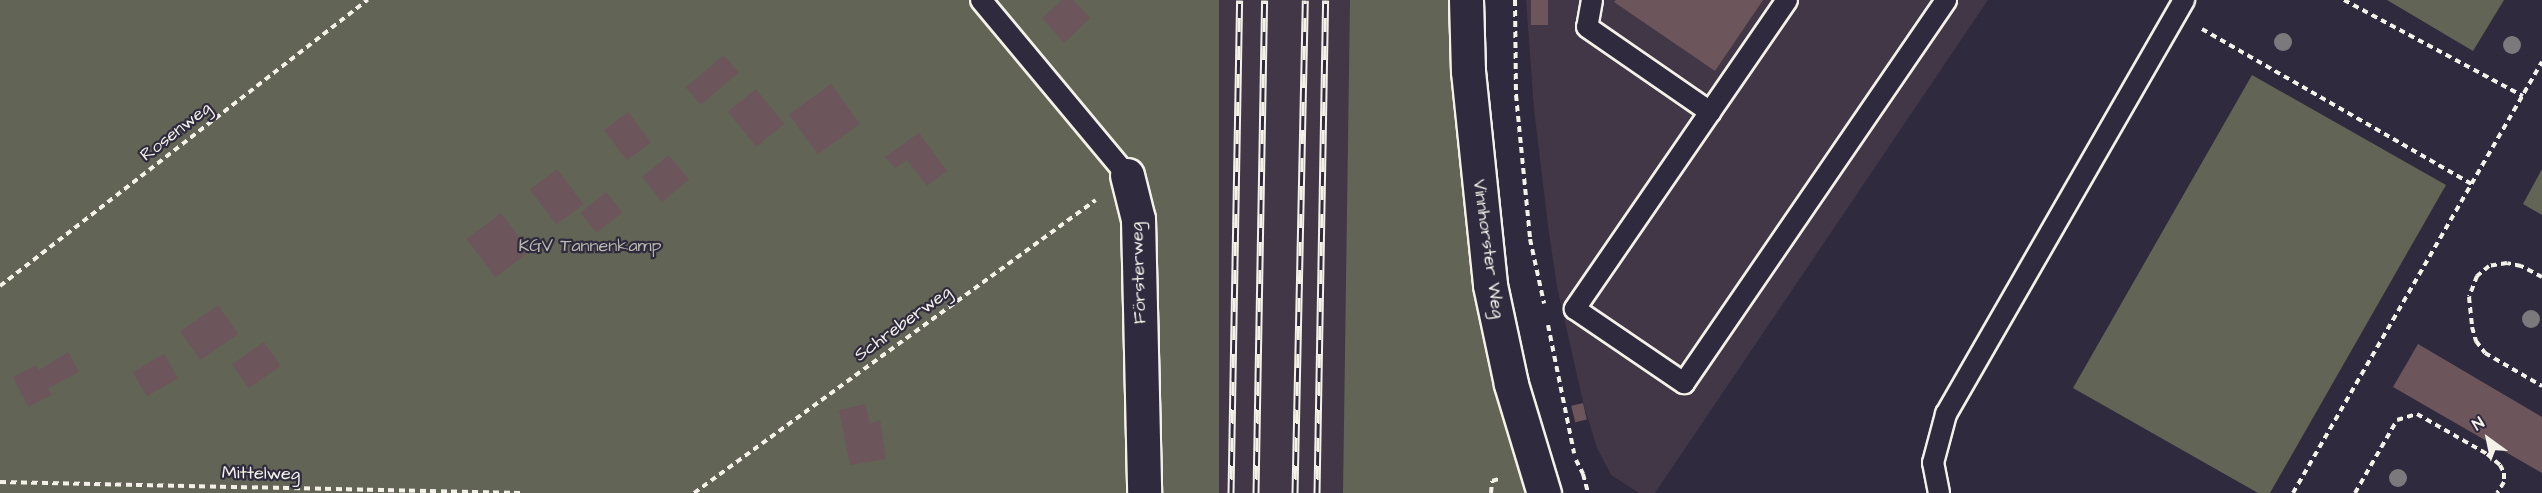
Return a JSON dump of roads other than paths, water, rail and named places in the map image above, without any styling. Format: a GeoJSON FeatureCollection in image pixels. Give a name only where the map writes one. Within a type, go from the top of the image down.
{"type":"FeatureCollection","features":[{"type":"Feature","properties":{"kind":"street","name":"Vinnhorster Weg"},"geometry":{"type":"LineString","coordinates":[[1466,0],[1467,71],[1490,285],[1511,384],[1544,493]]}},
{"type":"Feature","properties":{"kind":"street","name":"Försterweg"},"geometry":{"type":"LineString","coordinates":[[1127,175],[1138,219],[1144,493]]}},
{"type":"Feature","properties":{"kind":"lane","name":"Försterweg"},"geometry":{"type":"LineString","coordinates":[[981,0],[1127,175]]}},
{"type":"Feature","properties":{"kind":"lane"},"geometry":{"type":"LineString","coordinates":[[1592,0],[1587,27],[1710,112]]}},
{"type":"Feature","properties":{"kind":"lane"},"geometry":{"type":"LineString","coordinates":[[1787,0],[1575,309],[1684,383],[1946,0]]}},
{"type":"Feature","properties":{"kind":"lane"},"geometry":{"type":"LineString","coordinates":[[1940,493],[1933,463],[1946,414],[2180,7]]}},
{"type":"Feature","properties":{"kind":"railway"},"geometry":{"type":"LineString","coordinates":[[1231,493],[1240,0]]}},
{"type":"Feature","properties":{"kind":"railway"},"geometry":{"type":"LineString","coordinates":[[1256,493],[1265,0]]}},
{"type":"Feature","properties":{"kind":"railway"},"geometry":{"type":"LineString","coordinates":[[1295,493],[1305,0]]}},
{"type":"Feature","properties":{"kind":"railway"},"geometry":{"type":"LineString","coordinates":[[1317,493],[1326,0]]}},
{"type":"Feature","properties":{"kind":"park label","name":"KGV Tannenkamp"},"geometry":{"type":"Point","coordinates":[590,246]}}]}
